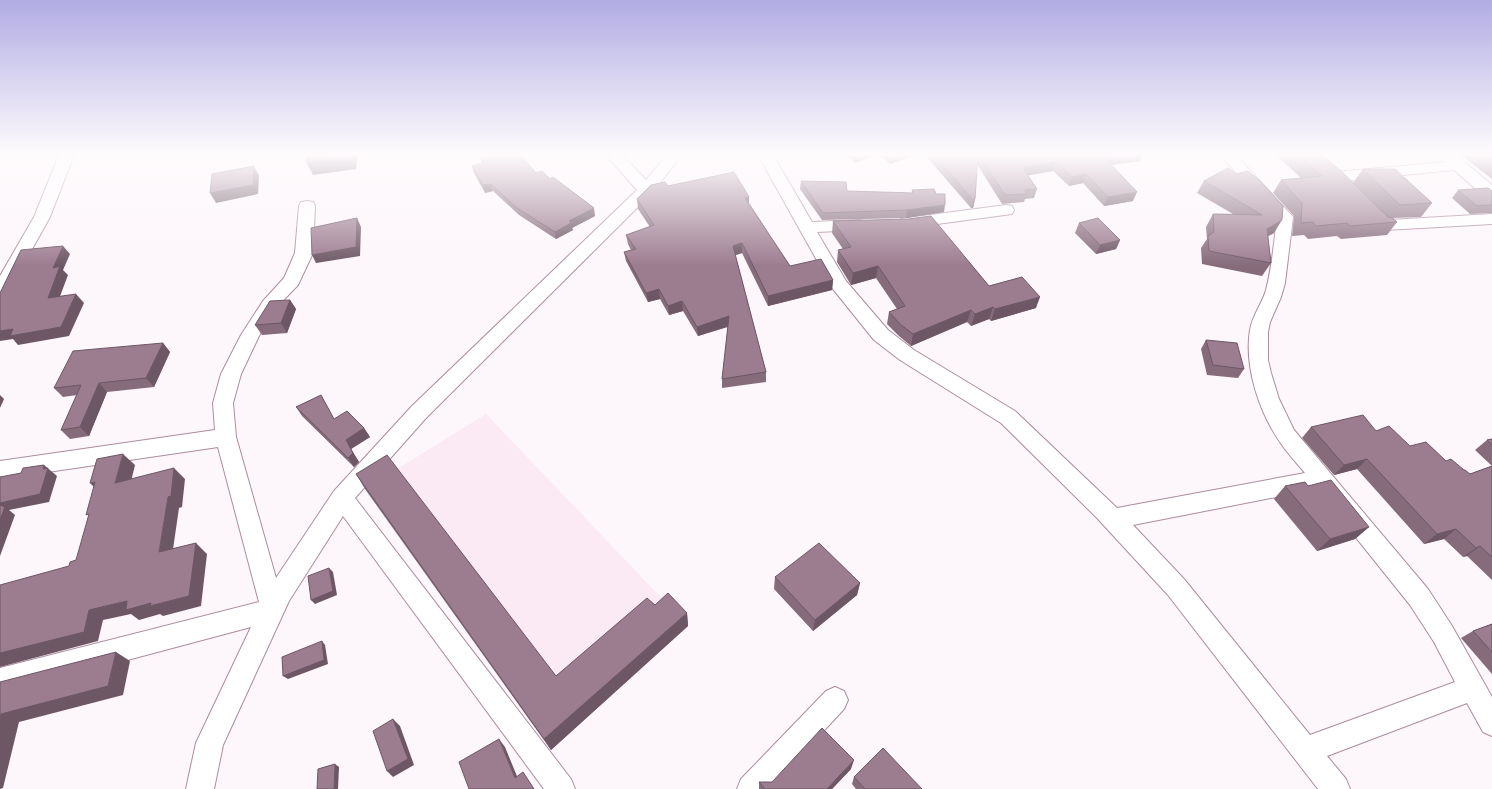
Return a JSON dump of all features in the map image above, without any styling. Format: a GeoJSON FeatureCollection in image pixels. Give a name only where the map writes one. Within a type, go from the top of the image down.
{"type":"FeatureCollection","features":[{"type":"Feature","properties":{"kind":"street"},"geometry":{"type":"LineString","coordinates":[[0,292],[42,217],[52,192]]}},
{"type":"Feature","properties":{"kind":"street"},"geometry":{"type":"LineString","coordinates":[[200,789],[210,743],[280,593],[342,498],[419,412],[644,192]]}},
{"type":"Feature","properties":{"kind":"street"},"geometry":{"type":"LineString","coordinates":[[786,192],[839,284],[881,335],[907,355],[1008,417],[1112,519],[1176,587],[1336,789]]}},
{"type":"Feature","properties":{"kind":"street"},"geometry":{"type":"LineString","coordinates":[[1261,192],[1285,217],[1280,262],[1274,292],[1259,331],[1259,368],[1265,392],[1287,436],[1419,597],[1443,634],[1492,723]]}},
{"type":"Feature","properties":{"kind":"street"},"geometry":{"type":"LineString","coordinates":[[1351,192],[1385,225],[1490,222]]}},
{"type":"Feature","properties":{"kind":"street"},"geometry":{"type":"LineString","coordinates":[[273,610],[226,437],[223,402],[231,374],[250,335],[269,305],[292,281],[304,253],[307,206]]}},
{"type":"Feature","properties":{"kind":"street"},"geometry":{"type":"LineString","coordinates":[[807,227],[906,224],[1006,210]]}},
{"type":"Feature","properties":{"kind":"street"},"geometry":{"type":"LineString","coordinates":[[0,470],[226,437]]}},
{"type":"Feature","properties":{"kind":"street"},"geometry":{"type":"LineString","coordinates":[[1112,519],[1322,479]]}},
{"type":"Feature","properties":{"kind":"street"},"geometry":{"type":"LineString","coordinates":[[342,498],[561,789]]}},
{"type":"Feature","properties":{"kind":"street"},"geometry":{"type":"LineString","coordinates":[[0,681],[273,610]]}},
{"type":"Feature","properties":{"kind":"street"},"geometry":{"type":"LineString","coordinates":[[1306,750],[1473,688]]}},
{"type":"Feature","properties":{"kind":"street"},"geometry":{"type":"LineString","coordinates":[[751,789],[835,700]]}},
{"type":"Feature","properties":{"kind":"shaded area"},"geometry":{"type":"Polygon","coordinates":[[[486,414],[688,626],[551,750],[365,489],[486,414]]]}},
{"type":"Feature","properties":{"kind":"building"},"geometry":{"type":"Polygon","coordinates":[[[499,192],[573,192],[594,208],[569,221],[571,223],[555,232],[517,208],[499,192]]]}},
{"type":"Feature","properties":{"kind":"building"},"geometry":{"type":"Polygon","coordinates":[[[644,192],[746,192],[749,197],[745,198],[790,266],[821,259],[833,280],[768,296],[742,243],[733,246],[766,372],[722,379],[729,316],[697,327],[682,301],[668,306],[659,289],[646,293],[624,252],[636,249],[626,235],[654,225],[637,199],[644,192]]]}},
{"type":"Feature","properties":{"kind":"building"},"geometry":{"type":"Polygon","coordinates":[[[808,192],[935,192],[936,194],[945,194],[945,205],[907,210],[823,213],[808,192]]]}},
{"type":"Feature","properties":{"kind":"building"},"geometry":{"type":"Polygon","coordinates":[[[966,192],[975,192],[975,199],[973,200],[966,192]]]}},
{"type":"Feature","properties":{"kind":"building"},"geometry":{"type":"Polygon","coordinates":[[[1003,192],[1026,192],[1027,194],[1005,195],[1003,192]]]}},
{"type":"Feature","properties":{"kind":"building"},"geometry":{"type":"Polygon","coordinates":[[[1103,192],[1137,192],[1108,197],[1103,192]]]}},
{"type":"Feature","properties":{"kind":"building"},"geometry":{"type":"Polygon","coordinates":[[[1222,192],[1270,192],[1283,206],[1282,220],[1267,229],[1271,263],[1209,251],[1208,236],[1214,232],[1213,214],[1262,215],[1222,192]]]}},
{"type":"Feature","properties":{"kind":"building"},"geometry":{"type":"Polygon","coordinates":[[[1292,192],[1362,192],[1388,217],[1397,222],[1350,226],[1347,223],[1316,226],[1313,222],[1301,223],[1302,203],[1292,192]]]}},
{"type":"Feature","properties":{"kind":"building"},"geometry":{"type":"Polygon","coordinates":[[[1386,192],[1420,192],[1432,203],[1400,205],[1386,192]]]}},
{"type":"Feature","properties":{"kind":"building"},"geometry":{"type":"Polygon","coordinates":[[[1460,192],[1492,192],[1492,205],[1477,206],[1460,192]]]}},
{"type":"Feature","properties":{"kind":"building"},"geometry":{"type":"Polygon","coordinates":[[[931,216],[989,286],[1022,277],[1040,297],[995,309],[993,307],[975,314],[971,310],[913,334],[901,325],[889,312],[905,306],[878,266],[853,273],[838,250],[851,247],[833,221],[908,219],[931,216]]]}},
{"type":"Feature","properties":{"kind":"building"},"geometry":{"type":"Polygon","coordinates":[[[357,218],[356,247],[312,255],[311,228],[357,218]]]}},
{"type":"Feature","properties":{"kind":"building"},"geometry":{"type":"Polygon","coordinates":[[[1098,218],[1120,240],[1100,245],[1079,223],[1098,218]]]}},
{"type":"Feature","properties":{"kind":"building"},"geometry":{"type":"Polygon","coordinates":[[[63,246],[53,268],[60,266],[48,298],[76,294],[61,327],[10,336],[13,329],[0,331],[0,293],[21,250],[63,246]]]}},
{"type":"Feature","properties":{"kind":"building"},"geometry":{"type":"Polygon","coordinates":[[[290,300],[281,323],[255,325],[270,301],[290,300]]]}},
{"type":"Feature","properties":{"kind":"building"},"geometry":{"type":"Polygon","coordinates":[[[1206,340],[1237,343],[1244,369],[1213,365],[1206,340]]]}},
{"type":"Feature","properties":{"kind":"building"},"geometry":{"type":"Polygon","coordinates":[[[163,343],[146,378],[99,383],[80,427],[61,430],[81,385],[54,388],[73,351],[163,343]]]}},
{"type":"Feature","properties":{"kind":"building"},"geometry":{"type":"Polygon","coordinates":[[[321,395],[334,419],[347,411],[364,428],[346,440],[353,453],[348,458],[296,407],[321,395]]]}},
{"type":"Feature","properties":{"kind":"building"},"geometry":{"type":"Polygon","coordinates":[[[1363,415],[1376,431],[1389,426],[1410,446],[1426,442],[1446,461],[1451,459],[1470,474],[1492,466],[1492,557],[1480,546],[1476,548],[1456,529],[1437,534],[1367,459],[1344,465],[1311,427],[1363,415]]]}},
{"type":"Feature","properties":{"kind":"building"},"geometry":{"type":"Polygon","coordinates":[[[1492,439],[1492,445],[1487,440],[1492,439]]]}},
{"type":"Feature","properties":{"kind":"building"},"geometry":{"type":"Polygon","coordinates":[[[123,454],[115,483],[174,468],[171,496],[168,497],[159,552],[196,543],[189,596],[150,606],[151,603],[126,610],[127,601],[89,610],[84,632],[0,653],[0,585],[69,566],[70,562],[76,560],[89,514],[86,515],[95,482],[90,483],[97,459],[123,454]]]}},
{"type":"Feature","properties":{"kind":"building"},"geometry":{"type":"Polygon","coordinates":[[[387,455],[556,676],[647,598],[655,605],[668,593],[687,613],[544,739],[356,474],[387,455]]]}},
{"type":"Feature","properties":{"kind":"building"},"geometry":{"type":"Polygon","coordinates":[[[44,465],[43,469],[48,468],[40,494],[0,503],[0,477],[21,473],[23,468],[44,465]]]}},
{"type":"Feature","properties":{"kind":"building"},"geometry":{"type":"Polygon","coordinates":[[[1331,480],[1369,527],[1330,539],[1285,486],[1305,482],[1308,486],[1331,480]]]}},
{"type":"Feature","properties":{"kind":"building"},"geometry":{"type":"Polygon","coordinates":[[[0,505],[5,507],[0,520],[0,505]]]}},
{"type":"Feature","properties":{"kind":"building"},"geometry":{"type":"Polygon","coordinates":[[[819,543],[860,583],[815,620],[775,577],[819,543]]]}},
{"type":"Feature","properties":{"kind":"building"},"geometry":{"type":"Polygon","coordinates":[[[329,568],[333,591],[311,600],[308,576],[329,568]]]}},
{"type":"Feature","properties":{"kind":"building"},"geometry":{"type":"Polygon","coordinates":[[[1492,624],[1492,652],[1473,631],[1492,624]]]}},
{"type":"Feature","properties":{"kind":"building"},"geometry":{"type":"Polygon","coordinates":[[[322,641],[324,660],[283,676],[282,657],[322,641]]]}},
{"type":"Feature","properties":{"kind":"building"},"geometry":{"type":"Polygon","coordinates":[[[116,652],[108,686],[1,714],[0,719],[0,682],[116,652]]]}},
{"type":"Feature","properties":{"kind":"building"},"geometry":{"type":"Polygon","coordinates":[[[393,719],[408,759],[387,771],[373,731],[393,719]]]}},
{"type":"Feature","properties":{"kind":"building"},"geometry":{"type":"Polygon","coordinates":[[[822,728],[854,760],[827,789],[765,789],[759,782],[772,782],[822,728]]]}},
{"type":"Feature","properties":{"kind":"building"},"geometry":{"type":"Polygon","coordinates":[[[499,739],[515,778],[523,772],[534,789],[469,789],[459,762],[499,739]]]}},
{"type":"Feature","properties":{"kind":"building"},"geometry":{"type":"Polygon","coordinates":[[[883,748],[922,789],[865,789],[854,777],[883,748]]]}},
{"type":"Feature","properties":{"kind":"building"},"geometry":{"type":"Polygon","coordinates":[[[335,764],[334,789],[317,789],[318,769],[335,764]]]}}]}
